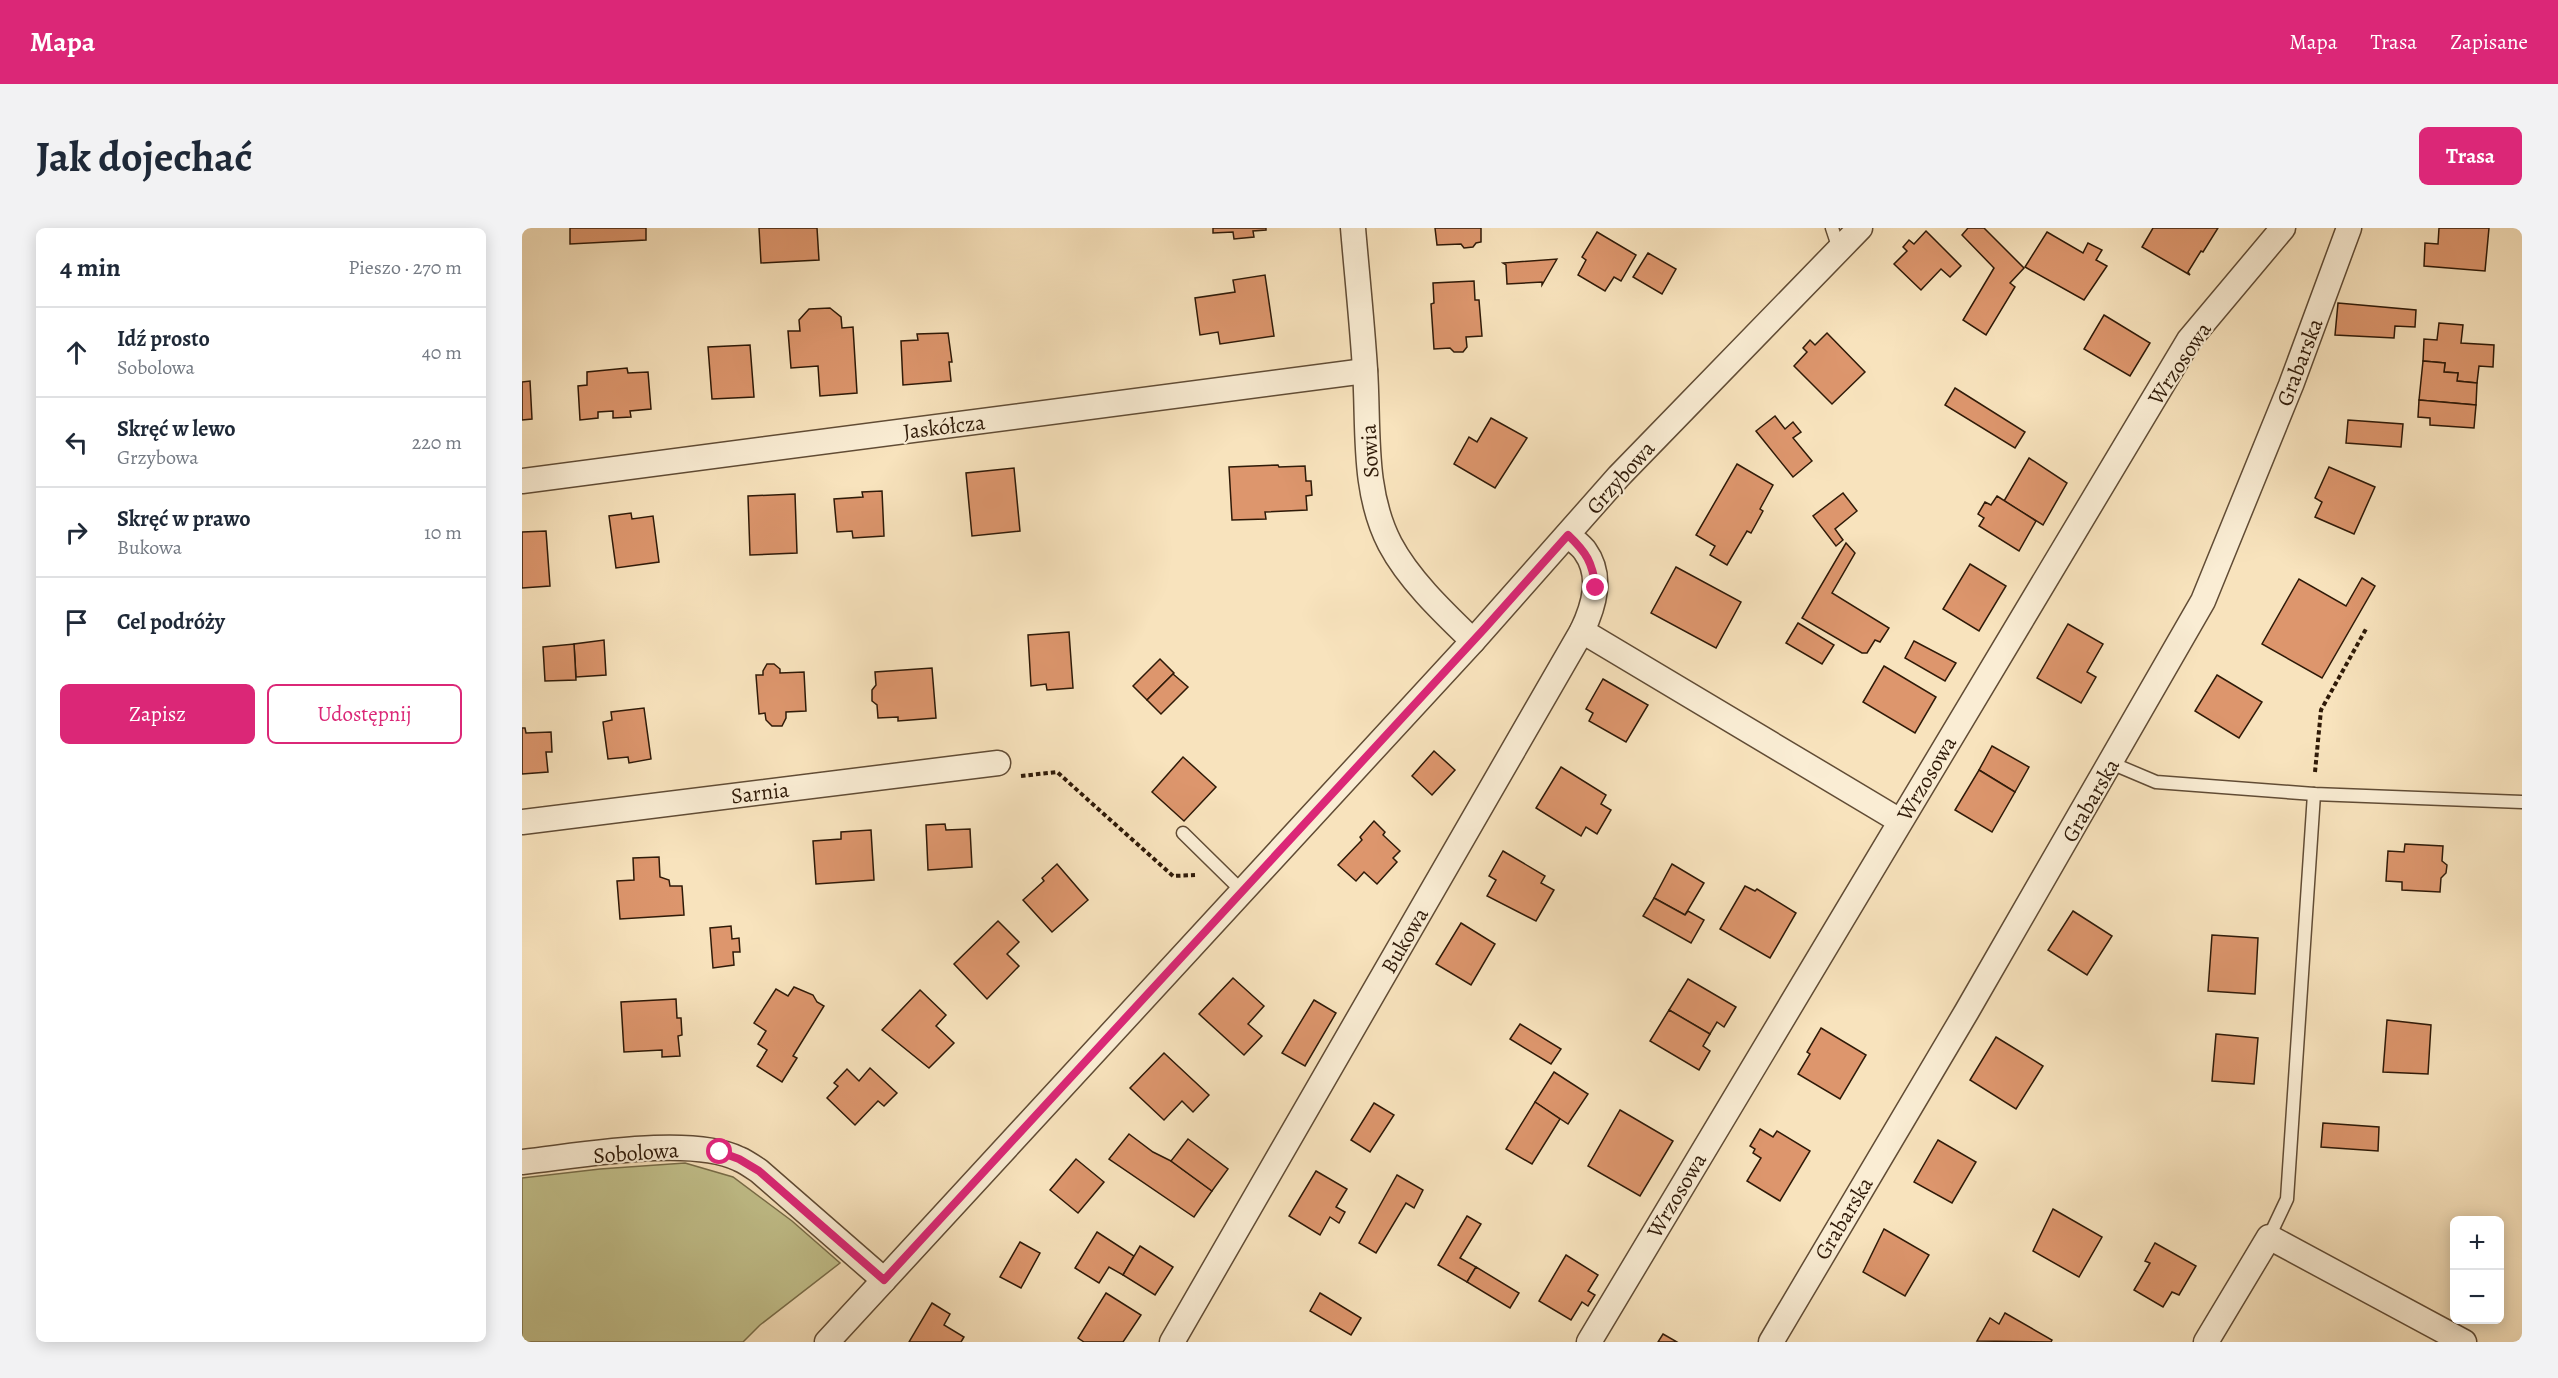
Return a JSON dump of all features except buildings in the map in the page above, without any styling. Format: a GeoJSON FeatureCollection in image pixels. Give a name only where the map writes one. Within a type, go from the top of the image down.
{"type":"FeatureCollection","features":[{"type":"Feature","properties":{"kind":"street","name":"Sowia"},"geometry":{"type":"LineString","coordinates":[[1353,228],[1365,371],[1369,462],[1372,491],[1380,519],[1391,545],[1417,581],[1473,641]]}},
{"type":"Feature","properties":{"kind":"street","name":"Grzybowa"},"geometry":{"type":"LineString","coordinates":[[827,1342],[1473,641],[1627,467],[1836,238],[1860,228]]}},
{"type":"Feature","properties":{"kind":"street","name":"Wrzosowa"},"geometry":{"type":"LineString","coordinates":[[1589,1342],[2189,340],[2283,228]]}},
{"type":"Feature","properties":{"kind":"street","name":"Grabarska"},"geometry":{"type":"LineString","coordinates":[[1771,1342],[2111,763],[2203,601],[2291,385],[2349,228]]}},
{"type":"Feature","properties":{"kind":"street","name":"Jaskółcza"},"geometry":{"type":"LineString","coordinates":[[522,481],[1365,371]]}},
{"type":"Feature","properties":{"kind":"street","name":"Bukowa"},"geometry":{"type":"LineString","coordinates":[[1172,1342],[1582,631],[1593,608],[1596,588],[1593,569],[1585,551],[1568,535]]}},
{"type":"Feature","properties":{"kind":"street"},"geometry":{"type":"LineString","coordinates":[[1582,631],[1900,821]]}},
{"type":"Feature","properties":{"kind":"street","name":"Sarnia"},"geometry":{"type":"LineString","coordinates":[[522,822],[1008,770]]}},
{"type":"Feature","properties":{"kind":"street","name":"Sobolowa"},"geometry":{"type":"LineString","coordinates":[[522,1162],[660,1148],[692,1148],[720,1152],[739,1159],[759,1171],[884,1280]]}},
{"type":"Feature","properties":{"kind":"street"},"geometry":{"type":"LineString","coordinates":[[2206,1342],[2269,1237],[2464,1342]]}},
{"type":"Feature","properties":{"kind":"lane"},"geometry":{"type":"LineString","coordinates":[[2111,763],[2156,782],[2313,794],[2522,802]]}},
{"type":"Feature","properties":{"kind":"lane"},"geometry":{"type":"LineString","coordinates":[[2269,1237],[2287,1199],[2313,794]]}},
{"type":"Feature","properties":{"kind":"lane"},"geometry":{"type":"LineString","coordinates":[[1183,833],[1242,891]]}},
{"type":"Feature","properties":{"kind":"path"},"geometry":{"type":"LineString","coordinates":[[2313,794],[2320,710],[2366,629]]}},
{"type":"Feature","properties":{"kind":"path"},"geometry":{"type":"LineString","coordinates":[[1008,770],[1057,772],[1173,876],[1223,872]]}},
{"type":"Feature","properties":{"kind":"shaded area"},"geometry":{"type":"Polygon","coordinates":[[[685,1163],[733,1177],[792,1221],[840,1263],[760,1325],[743,1342],[522,1342],[522,1178],[600,1169],[685,1163]]]}},
{"type":"Feature","properties":{"kind":"route"},"geometry":{"type":"LineString","coordinates":[[720,1152],[739,1159],[759,1171],[884,1280],[1568,535],[1585,551],[1593,569],[1596,588]]}}]}
